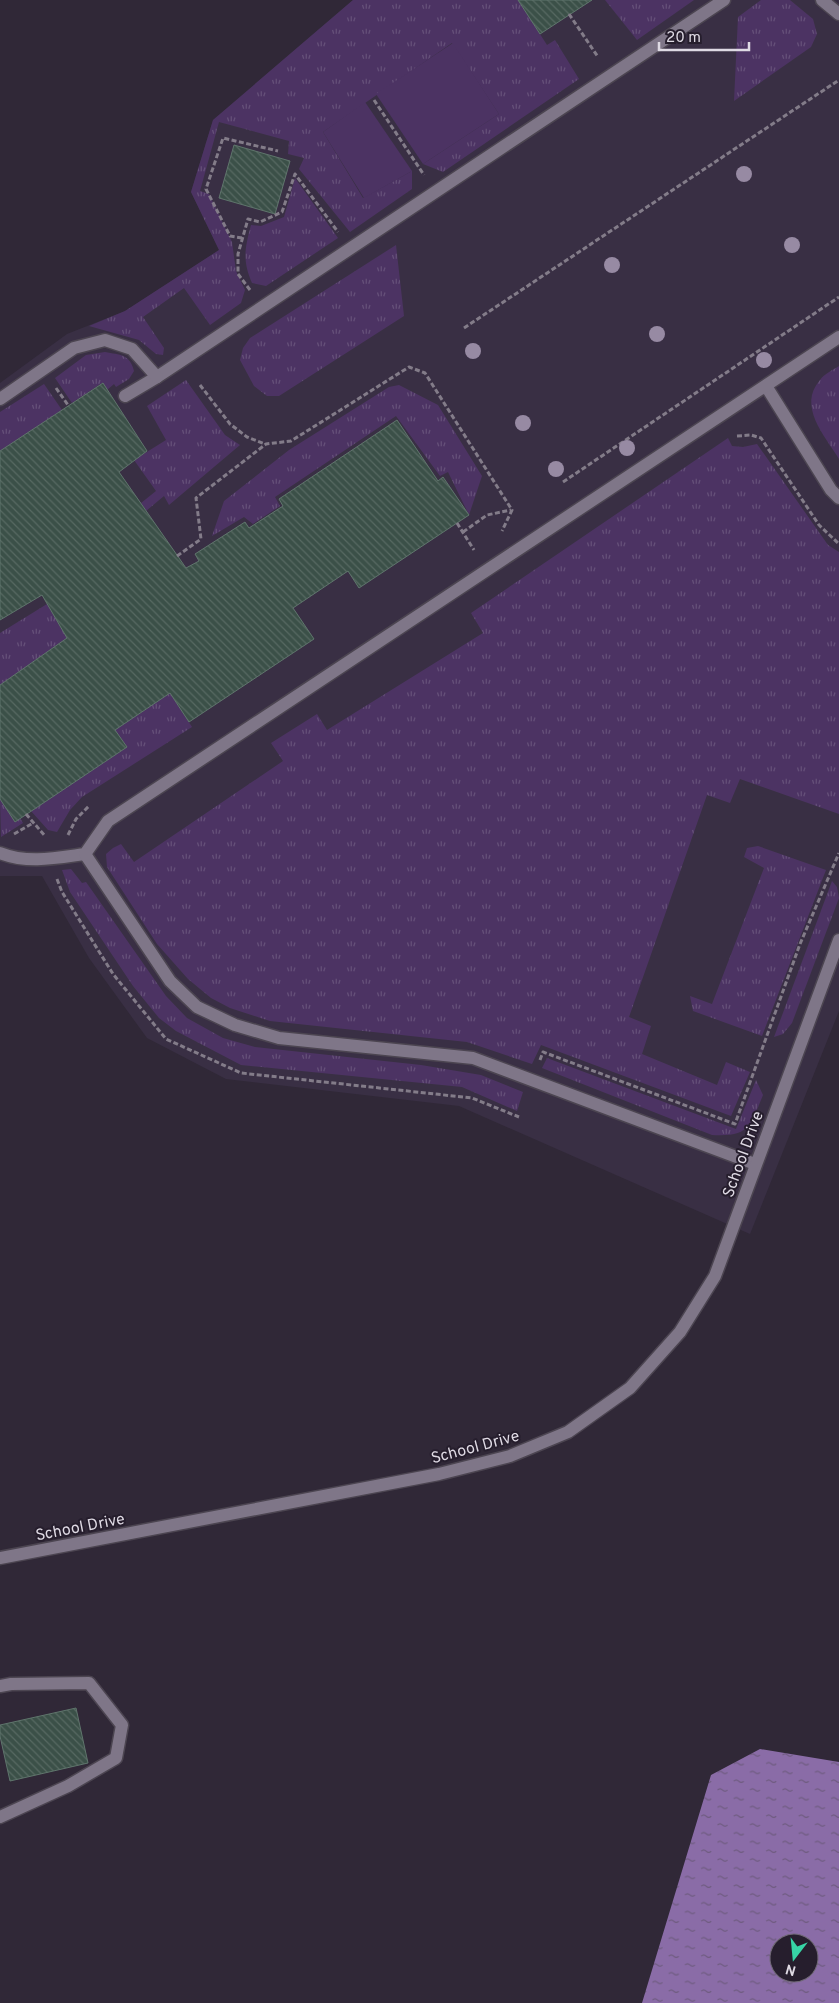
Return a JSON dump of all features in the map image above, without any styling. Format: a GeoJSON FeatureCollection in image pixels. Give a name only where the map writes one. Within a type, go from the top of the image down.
{"type":"FeatureCollection","features":[{"type":"Feature","properties":{"kind":"lane"},"geometry":{"type":"LineString","coordinates":[[125,396],[157,377],[724,0]]}},
{"type":"Feature","properties":{"kind":"lane"},"geometry":{"type":"LineString","coordinates":[[822,0],[839,14]]}},
{"type":"Feature","properties":{"kind":"lane"},"geometry":{"type":"LineString","coordinates":[[0,853],[10,857],[35,861],[85,854],[108,821],[839,338]]}},
{"type":"Feature","properties":{"kind":"lane"},"geometry":{"type":"LineString","coordinates":[[0,399],[74,348],[105,340],[132,350],[157,377]]}},
{"type":"Feature","properties":{"kind":"lane"},"geometry":{"type":"LineString","coordinates":[[766,386],[831,490],[839,498]]}},
{"type":"Feature","properties":{"kind":"lane"},"geometry":{"type":"LineString","coordinates":[[85,854],[170,980],[197,1007],[234,1025],[279,1038],[473,1058],[756,1164]]}},
{"type":"Feature","properties":{"kind":"lane","name":"School Drive"},"geometry":{"type":"LineString","coordinates":[[0,1558],[439,1474],[510,1456],[568,1432],[630,1388],[680,1332],[715,1276],[839,940]]}},
{"type":"Feature","properties":{"kind":"lane"},"geometry":{"type":"LineString","coordinates":[[0,1686],[11,1684],[89,1683],[122,1725],[116,1758],[68,1786],[0,1817]]}},
{"type":"Feature","properties":{"kind":"path"},"geometry":{"type":"LineString","coordinates":[[569,14],[611,76]]}},
{"type":"Feature","properties":{"kind":"path"},"geometry":{"type":"LineString","coordinates":[[464,328],[839,80]]}},
{"type":"Feature","properties":{"kind":"path"},"geometry":{"type":"LineString","coordinates":[[374,100],[435,192]]}},
{"type":"Feature","properties":{"kind":"path"},"geometry":{"type":"LineString","coordinates":[[242,238],[230,236],[206,189],[223,138],[278,151]]}},
{"type":"Feature","properties":{"kind":"path"},"geometry":{"type":"LineString","coordinates":[[262,306],[238,274],[238,254],[242,238],[248,219],[260,222],[282,212],[295,174],[350,248]]}},
{"type":"Feature","properties":{"kind":"path"},"geometry":{"type":"LineString","coordinates":[[563,482],[839,297]]}},
{"type":"Feature","properties":{"kind":"path"},"geometry":{"type":"LineString","coordinates":[[200,385],[230,424],[247,438],[266,444],[291,441],[409,367],[425,373],[512,510]]}},
{"type":"Feature","properties":{"kind":"path"},"geometry":{"type":"LineString","coordinates":[[737,436],[751,435],[761,438],[819,525],[839,544]]}},
{"type":"Feature","properties":{"kind":"path"},"geometry":{"type":"LineString","coordinates":[[177,556],[201,540],[196,498],[266,444]]}},
{"type":"Feature","properties":{"kind":"path"},"geometry":{"type":"LineString","coordinates":[[463,532],[487,515],[512,510]]}},
{"type":"Feature","properties":{"kind":"path"},"geometry":{"type":"LineString","coordinates":[[497,535],[504,530],[512,510]]}},
{"type":"Feature","properties":{"kind":"path"},"geometry":{"type":"LineString","coordinates":[[457,523],[474,550]]}},
{"type":"Feature","properties":{"kind":"path"},"geometry":{"type":"LineString","coordinates":[[466,555],[482,545]]}},
{"type":"Feature","properties":{"kind":"path"},"geometry":{"type":"LineString","coordinates":[[66,839],[76,819],[92,804]]}},
{"type":"Feature","properties":{"kind":"path"},"geometry":{"type":"LineString","coordinates":[[26,814],[46,838],[52,838]]}},
{"type":"Feature","properties":{"kind":"path"},"geometry":{"type":"LineString","coordinates":[[538,1064],[543,1052],[735,1124],[800,944],[839,853]]}},
{"type":"Feature","properties":{"kind":"shaded area"},"geometry":{"type":"Polygon","coordinates":[[[353,0],[839,0],[839,1011],[750,1234],[459,1106],[226,1079],[147,1038],[89,958],[42,876],[0,876],[0,383],[67,334],[125,311],[219,250],[191,192],[213,120],[353,0]]]}},
{"type":"Feature","properties":{"kind":"green space"},"geometry":{"type":"Polygon","coordinates":[[[353,0],[518,0],[547,45],[555,40],[579,79],[443,172],[423,164],[499,114],[452,43],[323,132],[363,198],[412,171],[412,189],[350,232],[299,169],[304,158],[288,154],[289,141],[219,122],[200,191],[209,194],[232,242],[236,271],[245,290],[241,303],[210,325],[184,288],[143,317],[164,348],[163,355],[156,354],[139,340],[89,326],[125,311],[219,250],[191,192],[213,120],[353,0]]]}},
{"type":"Feature","properties":{"kind":"green space"},"geometry":{"type":"Polygon","coordinates":[[[605,0],[694,0],[637,40],[605,0]]]}},
{"type":"Feature","properties":{"kind":"green space"},"geometry":{"type":"Polygon","coordinates":[[[761,0],[790,0],[813,19],[817,34],[811,47],[734,101],[738,17],[761,0]]]}},
{"type":"Feature","properties":{"kind":"green space"},"geometry":{"type":"Polygon","coordinates":[[[453,43],[499,114],[423,164],[376,94],[453,43]]]}},
{"type":"Feature","properties":{"kind":"green space"},"geometry":{"type":"Polygon","coordinates":[[[365,102],[412,171],[364,198],[323,132],[365,102]]]}},
{"type":"Feature","properties":{"kind":"green space"},"geometry":{"type":"Polygon","coordinates":[[[295,178],[338,238],[266,286],[252,283],[246,261],[247,241],[251,225],[261,226],[284,217],[295,178]]]}},
{"type":"Feature","properties":{"kind":"green space"},"geometry":{"type":"Polygon","coordinates":[[[396,245],[404,316],[279,396],[267,396],[254,386],[240,360],[243,348],[250,338],[396,245]]]}},
{"type":"Feature","properties":{"kind":"green space"},"geometry":{"type":"Polygon","coordinates":[[[105,352],[124,356],[130,361],[134,371],[129,379],[116,387],[114,384],[107,390],[102,383],[72,403],[55,378],[86,355],[105,352]]]}},
{"type":"Feature","properties":{"kind":"green space"},"geometry":{"type":"Polygon","coordinates":[[[839,366],[839,459],[816,421],[811,400],[814,390],[822,378],[839,366]]]}},
{"type":"Feature","properties":{"kind":"green space"},"geometry":{"type":"Polygon","coordinates":[[[186,380],[225,435],[240,445],[169,505],[164,496],[146,511],[141,503],[156,491],[134,460],[166,440],[147,406],[186,380]]]}},
{"type":"Feature","properties":{"kind":"green space"},"geometry":{"type":"Polygon","coordinates":[[[44,384],[62,410],[0,451],[0,412],[44,384]]]}},
{"type":"Feature","properties":{"kind":"green space"},"geometry":{"type":"Polygon","coordinates":[[[399,385],[438,405],[482,476],[469,515],[448,472],[440,476],[396,416],[275,497],[280,506],[253,524],[244,517],[212,536],[224,501],[289,450],[389,387],[399,385]]]}},
{"type":"Feature","properties":{"kind":"green space"},"geometry":{"type":"Polygon","coordinates":[[[728,438],[732,446],[743,447],[757,444],[828,545],[839,552],[839,814],[740,779],[730,803],[707,795],[629,1017],[651,1026],[642,1054],[717,1085],[726,1062],[750,1072],[731,1116],[541,1045],[532,1064],[467,1042],[270,1021],[230,1008],[211,998],[188,979],[157,944],[107,867],[106,854],[121,844],[134,862],[283,761],[271,743],[317,714],[327,730],[483,633],[471,613],[728,438]]]}},
{"type":"Feature","properties":{"kind":"green space"},"geometry":{"type":"Polygon","coordinates":[[[47,604],[67,638],[0,685],[0,633],[47,604]]]}},
{"type":"Feature","properties":{"kind":"green space"},"geometry":{"type":"Polygon","coordinates":[[[170,693],[192,727],[82,797],[70,810],[57,832],[48,830],[31,811],[127,747],[115,730],[170,693]]]}},
{"type":"Feature","properties":{"kind":"green space"},"geometry":{"type":"Polygon","coordinates":[[[0,799],[15,821],[20,818],[23,823],[1,837],[0,799]]]}},
{"type":"Feature","properties":{"kind":"green space"},"geometry":{"type":"Polygon","coordinates":[[[758,846],[826,870],[762,1036],[693,1011],[690,996],[712,1004],[764,868],[744,857],[747,848],[758,846]]]}},
{"type":"Feature","properties":{"kind":"green space"},"geometry":{"type":"Polygon","coordinates":[[[71,869],[82,883],[86,882],[166,996],[187,1018],[223,1038],[255,1047],[421,1065],[481,1075],[523,1092],[517,1111],[462,1087],[241,1065],[176,1031],[159,1018],[133,986],[70,892],[62,870],[71,869]]]}},
{"type":"Feature","properties":{"kind":"green space"},"geometry":{"type":"Polygon","coordinates":[[[832,881],[837,887],[839,898],[792,1023],[783,1034],[774,1037],[832,881]]]}},
{"type":"Feature","properties":{"kind":"green space"},"geometry":{"type":"Polygon","coordinates":[[[547,1058],[736,1129],[756,1080],[763,1095],[755,1115],[747,1127],[734,1134],[712,1135],[542,1068],[547,1058]]]}},
{"type":"Feature","properties":{"kind":"water"},"geometry":{"type":"Polygon","coordinates":[[[760,1749],[839,1762],[839,2003],[642,2003],[711,1775],[760,1749]]]}},
{"type":"Feature","properties":{"kind":"building"},"geometry":{"type":"Polygon","coordinates":[[[518,0],[592,0],[540,34],[518,0]]]}},
{"type":"Feature","properties":{"kind":"building"},"geometry":{"type":"Polygon","coordinates":[[[234,145],[290,161],[275,214],[219,198],[234,145]]]}},
{"type":"Feature","properties":{"kind":"building"},"geometry":{"type":"Polygon","coordinates":[[[103,383],[147,451],[119,472],[186,568],[199,561],[195,554],[245,522],[249,528],[283,506],[279,499],[397,420],[438,481],[443,477],[469,515],[359,588],[348,571],[293,608],[314,639],[189,722],[170,693],[115,730],[127,747],[15,822],[0,799],[0,685],[67,638],[42,595],[0,620],[0,451],[103,383]]]}},
{"type":"Feature","properties":{"kind":"building"},"geometry":{"type":"Polygon","coordinates":[[[76,1708],[88,1763],[10,1781],[0,1736],[0,1725],[76,1708]]]}}]}
